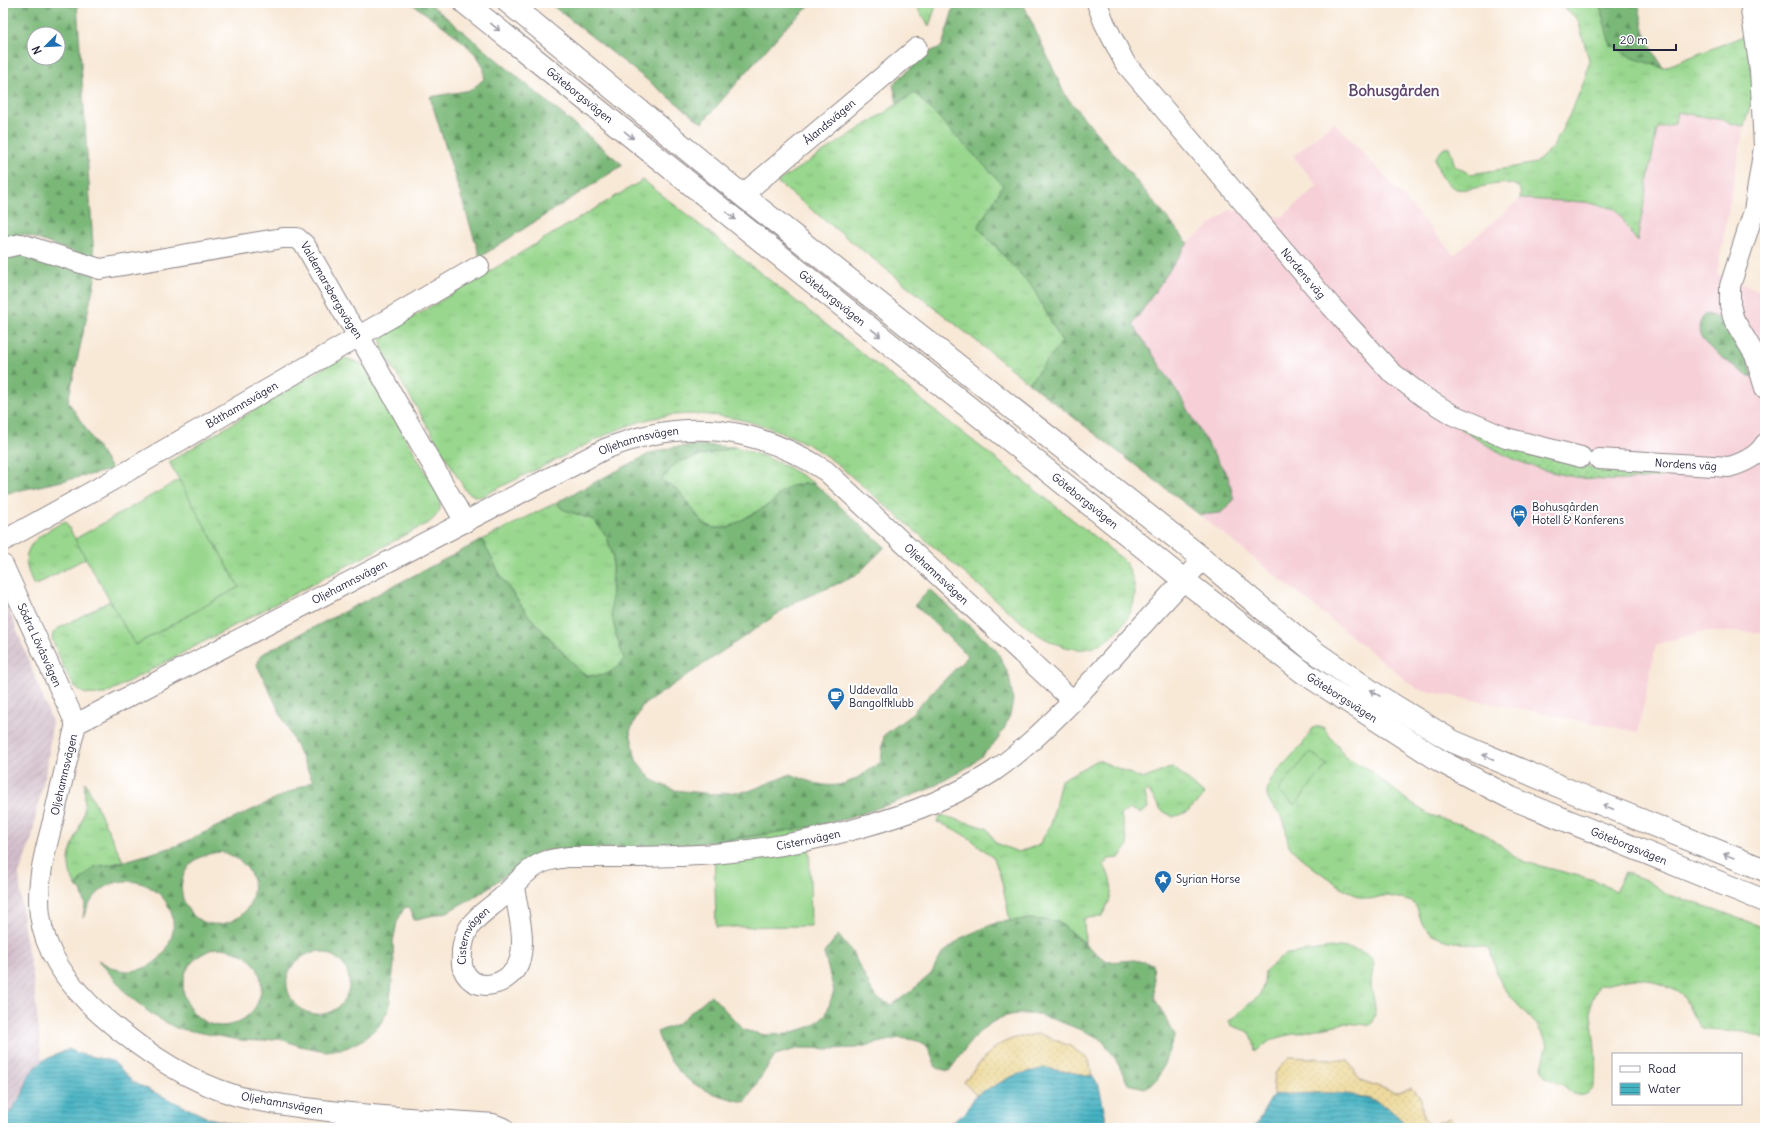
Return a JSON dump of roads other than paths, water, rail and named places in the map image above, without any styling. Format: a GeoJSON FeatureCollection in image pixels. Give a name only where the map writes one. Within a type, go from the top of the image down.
{"type":"FeatureCollection","features":[{"type":"Feature","properties":{"kind":"main road","name":"Göteborgsvägen"},"geometry":{"type":"LineString","coordinates":[[465,3],[1185,581],[1304,673],[1442,762],[1511,798],[1765,901]]}},
{"type":"Feature","properties":{"kind":"main road","name":"Göteborgsvägen"},"geometry":{"type":"LineString","coordinates":[[509,3],[742,195],[1203,559],[1312,650],[1375,694],[1452,741],[1598,803],[1765,870]]}},
{"type":"Feature","properties":{"kind":"street","name":"Nordens väg"},"geometry":{"type":"LineString","coordinates":[[1097,3],[1104,22],[1125,63],[1331,306],[1391,372],[1424,397],[1453,415],[1506,438],[1590,458],[1729,467],[1742,463],[1753,457],[1762,450],[1765,444]]}},
{"type":"Feature","properties":{"kind":"street"},"geometry":{"type":"LineString","coordinates":[[1750,3],[1760,70],[1764,146],[1754,211],[1730,286],[1729,295],[1734,320],[1755,354],[1765,388]]}},
{"type":"Feature","properties":{"kind":"street","name":"Ålandsvägen"},"geometry":{"type":"LineString","coordinates":[[742,195],[917,48]]}},
{"type":"Feature","properties":{"kind":"street","name":"Valdemarsbergsvägen"},"geometry":{"type":"LineString","coordinates":[[3,248],[21,244],[100,269],[283,238],[297,238],[305,245],[346,317],[359,336],[465,522]]}},
{"type":"Feature","properties":{"kind":"street","name":"Båthamnsvägen"},"geometry":{"type":"LineString","coordinates":[[3,541],[111,482],[479,266]]}},
{"type":"Feature","properties":{"kind":"street","name":"Oljehamnsvägen"},"geometry":{"type":"LineString","coordinates":[[503,1128],[493,1124],[338,1113],[270,1103],[233,1094],[208,1085],[153,1055],[122,1034],[93,1008],[64,976],[45,939],[40,916],[39,892],[45,852],[76,724],[605,449],[643,435],[697,428],[717,430],[761,440],[783,447],[826,471],[1073,701]]}},
{"type":"Feature","properties":{"kind":"street"},"geometry":{"type":"LineString","coordinates":[[1073,701],[1185,581],[1203,559]]}},
{"type":"Feature","properties":{"kind":"street","name":"Södra Lövåsvägen"},"geometry":{"type":"LineString","coordinates":[[3,565],[76,724]]}},
{"type":"Feature","properties":{"kind":"street","name":"Cisternvägen"},"geometry":{"type":"LineString","coordinates":[[514,886],[521,936],[520,960],[515,970],[508,978],[498,984],[478,984],[469,978],[463,969],[462,948],[465,935],[471,924],[530,870],[546,861],[568,857],[714,854],[818,837],[898,816],[943,799],[993,772],[1032,741],[1073,701]]}},
{"type":"Feature","properties":{"kind":"water"},"geometry":{"type":"Polygon","coordinates":[[[69,1049],[80,1054],[113,1061],[133,1082],[208,1118],[253,1128],[3,1128],[3,1122],[22,1095],[30,1073],[42,1061],[69,1049]]]}},
{"type":"Feature","properties":{"kind":"water"},"geometry":{"type":"Polygon","coordinates":[[[1045,1068],[1092,1076],[1099,1086],[1108,1128],[944,1128],[965,1113],[976,1095],[1015,1075],[1045,1068]]]}},
{"type":"Feature","properties":{"kind":"water"},"geometry":{"type":"Polygon","coordinates":[[[1322,1093],[1347,1094],[1370,1099],[1390,1110],[1408,1128],[1254,1128],[1273,1095],[1322,1093]]]}},
{"type":"Feature","properties":{"kind":"place","name":"Bohusgården Hotell & Konferens"},"geometry":{"type":"Point","coordinates":[1519,528]}},
{"type":"Feature","properties":{"kind":"place","name":"Uddevalla Bangolfklubb"},"geometry":{"type":"Point","coordinates":[836,711]}},
{"type":"Feature","properties":{"kind":"place","name":"Syrian Horse"},"geometry":{"type":"Point","coordinates":[1163,894]}},
{"type":"Feature","properties":{"kind":"district","name":"Bohusgården"},"geometry":{"type":"Point","coordinates":[1394,90]}}]}
